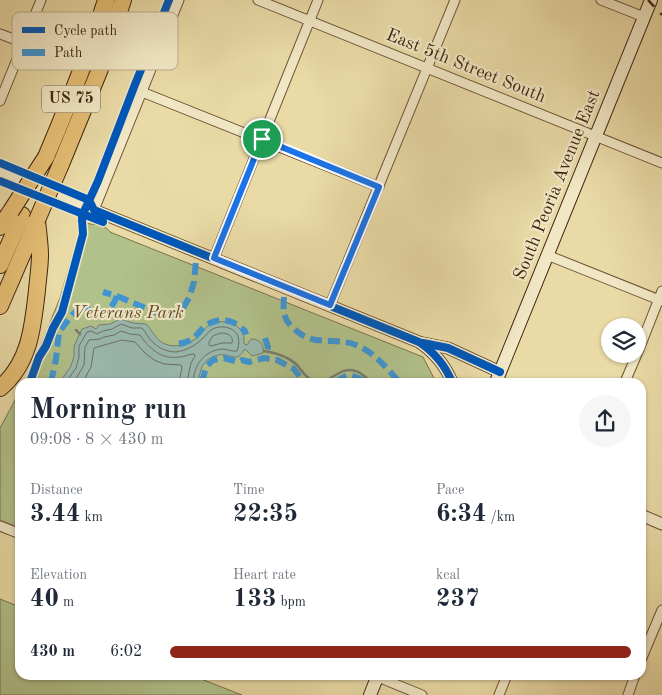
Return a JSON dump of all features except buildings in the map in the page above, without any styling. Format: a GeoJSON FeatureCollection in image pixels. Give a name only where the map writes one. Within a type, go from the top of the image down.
{"type":"FeatureCollection","features":[{"type":"Feature","properties":{"kind":"highway","name":"US 75"},"geometry":{"type":"LineString","coordinates":[[102,12],[106,0]]}},
{"type":"Feature","properties":{"kind":"highway","name":"US 75"},"geometry":{"type":"LineString","coordinates":[[119,12],[123,0]]}},
{"type":"Feature","properties":{"kind":"highway","name":"US 75"},"geometry":{"type":"LineString","coordinates":[[54,161],[82,70]]}},
{"type":"Feature","properties":{"kind":"highway","name":"US 75"},"geometry":{"type":"LineString","coordinates":[[0,265],[23,216],[54,161],[99,70]]}},
{"type":"Feature","properties":{"kind":"highway"},"geometry":{"type":"LineString","coordinates":[[0,227],[23,216],[54,161]]}},
{"type":"Feature","properties":{"kind":"highway","name":"US 75"},"geometry":{"type":"LineString","coordinates":[[0,306],[23,216]]}},
{"type":"Feature","properties":{"kind":"highway"},"geometry":{"type":"LineString","coordinates":[[0,388],[12,376],[27,349],[34,320],[40,255],[23,216]]}},
{"type":"Feature","properties":{"kind":"main road","name":"South Peoria Avenue East"},"geometry":{"type":"LineString","coordinates":[[498,377],[652,0]]}},
{"type":"Feature","properties":{"kind":"main road"},"geometry":{"type":"LineString","coordinates":[[370,695],[375,680]]}},
{"type":"Feature","properties":{"kind":"street"},"geometry":{"type":"LineString","coordinates":[[36,12],[41,0]]}},
{"type":"Feature","properties":{"kind":"street"},"geometry":{"type":"LineString","coordinates":[[174,12],[179,0]]}},
{"type":"Feature","properties":{"kind":"street","name":"East 5th Street South"},"geometry":{"type":"LineString","coordinates":[[258,0],[662,163]]}},
{"type":"Feature","properties":{"kind":"street"},"geometry":{"type":"LineString","coordinates":[[214,258],[318,0]]}},
{"type":"Feature","properties":{"kind":"street"},"geometry":{"type":"LineString","coordinates":[[330,305],[455,0]]}},
{"type":"Feature","properties":{"kind":"street"},"geometry":{"type":"LineString","coordinates":[[601,0],[644,17]]}},
{"type":"Feature","properties":{"kind":"street"},"geometry":{"type":"LineString","coordinates":[[0,34],[12,38]]}},
{"type":"Feature","properties":{"kind":"street"},"geometry":{"type":"LineString","coordinates":[[0,101],[13,70]]}},
{"type":"Feature","properties":{"kind":"street"},"geometry":{"type":"LineString","coordinates":[[94,210],[151,70]]}},
{"type":"Feature","properties":{"kind":"street"},"geometry":{"type":"LineString","coordinates":[[142,92],[379,187]]}},
{"type":"Feature","properties":{"kind":"street"},"geometry":{"type":"LineString","coordinates":[[0,172],[419,342],[448,348],[498,377]]}},
{"type":"Feature","properties":{"kind":"street"},"geometry":{"type":"LineString","coordinates":[[548,255],[661,297],[646,332]]}},
{"type":"Feature","properties":{"kind":"street"},"geometry":{"type":"LineString","coordinates":[[419,342],[438,358],[450,378]]}},
{"type":"Feature","properties":{"kind":"street"},"geometry":{"type":"LineString","coordinates":[[627,378],[633,363]]}},
{"type":"Feature","properties":{"kind":"street"},"geometry":{"type":"LineString","coordinates":[[646,517],[662,524]]}},
{"type":"Feature","properties":{"kind":"street"},"geometry":{"type":"LineString","coordinates":[[0,526],[15,532]]}},
{"type":"Feature","properties":{"kind":"street"},"geometry":{"type":"LineString","coordinates":[[646,648],[662,610]]}},
{"type":"Feature","properties":{"kind":"street"},"geometry":{"type":"LineString","coordinates":[[386,680],[422,695]]}},
{"type":"Feature","properties":{"kind":"street"},"geometry":{"type":"LineString","coordinates":[[499,695],[505,680]]}},
{"type":"Feature","properties":{"kind":"street"},"geometry":{"type":"LineString","coordinates":[[628,695],[634,680]]}},
{"type":"Feature","properties":{"kind":"green space","name":"Veterans Park"},"geometry":{"type":"Polygon","coordinates":[[[77,220],[103,226],[110,232],[423,357],[434,378],[26,378],[60,298],[79,233],[77,220]]]}},
{"type":"Feature","properties":{"kind":"green space"},"geometry":{"type":"Polygon","coordinates":[[[15,400],[15,526],[0,520],[0,428],[15,400]]]}},
{"type":"Feature","properties":{"kind":"green space"},"geometry":{"type":"Polygon","coordinates":[[[0,599],[15,605],[15,680],[204,680],[242,695],[0,695],[0,599]]]}},
{"type":"Feature","properties":{"kind":"water"},"geometry":{"type":"Polygon","coordinates":[[[120,319],[146,324],[161,342],[172,346],[185,344],[193,340],[211,324],[231,323],[241,331],[244,344],[247,345],[251,339],[257,340],[262,345],[263,353],[252,356],[245,349],[237,357],[219,355],[212,357],[204,364],[199,378],[63,378],[71,366],[74,346],[82,329],[91,326],[96,329],[99,325],[110,324],[120,319]]]}},
{"type":"Feature","properties":{"kind":"waterway"},"geometry":{"type":"LineString","coordinates":[[76,330],[80,334]]}},
{"type":"Feature","properties":{"kind":"waterway"},"geometry":{"type":"LineString","coordinates":[[264,351],[290,359],[309,378]]}},
{"type":"Feature","properties":{"kind":"waterway"},"geometry":{"type":"LineString","coordinates":[[330,378],[340,372],[349,370],[360,373],[366,378]]}},
{"type":"Feature","properties":{"kind":"railway"},"geometry":{"type":"LineString","coordinates":[[648,0],[662,15]]}},
{"type":"Feature","properties":{"kind":"marked path"},"geometry":{"type":"LineString","coordinates":[[117,296],[164,316],[174,315],[183,308],[189,298],[194,282],[196,261]]}},
{"type":"Feature","properties":{"kind":"marked path"},"geometry":{"type":"LineString","coordinates":[[78,306],[101,312],[110,309],[117,296],[103,292]]}},
{"type":"Feature","properties":{"kind":"marked path"},"geometry":{"type":"LineString","coordinates":[[284,297],[286,318],[290,325],[302,335],[317,340],[340,341],[363,348],[380,361],[395,378]]}},
{"type":"Feature","properties":{"kind":"marked path"},"geometry":{"type":"LineString","coordinates":[[52,378],[59,332],[72,315],[82,307]]}},
{"type":"Feature","properties":{"kind":"marked path"},"geometry":{"type":"LineString","coordinates":[[179,344],[191,340],[205,326],[215,321],[227,320],[237,324],[245,332],[248,331]]}},
{"type":"Feature","properties":{"kind":"marked path"},"geometry":{"type":"LineString","coordinates":[[265,338],[268,347],[266,359]]}},
{"type":"Feature","properties":{"kind":"marked path"},"geometry":{"type":"LineString","coordinates":[[203,378],[206,367],[213,360],[224,358],[238,362],[242,360],[249,362],[264,358],[277,360],[294,369],[301,378]]}},
{"type":"Feature","properties":{"kind":"marked path"},"geometry":{"type":"LineString","coordinates":[[342,378],[347,376],[359,378]]}},
{"type":"Feature","properties":{"kind":"cycle path"},"geometry":{"type":"LineString","coordinates":[[164,12],[169,0]]}},
{"type":"Feature","properties":{"kind":"cycle path"},"geometry":{"type":"LineString","coordinates":[[31,378],[39,357],[62,312],[83,234],[82,216],[98,181],[141,70]]}},
{"type":"Feature","properties":{"kind":"cycle path"},"geometry":{"type":"LineString","coordinates":[[0,163],[89,200],[94,210],[419,342],[438,359],[450,378]]}},
{"type":"Feature","properties":{"kind":"cycle path"},"geometry":{"type":"LineString","coordinates":[[0,181],[103,222]]}},
{"type":"Feature","properties":{"kind":"cycle path"},"geometry":{"type":"LineString","coordinates":[[423,343],[448,348],[500,372]]}},
{"type":"Feature","properties":{"kind":"route"},"geometry":{"type":"LineString","coordinates":[[262,139],[379,187],[330,305],[214,258],[262,139]]}}]}
